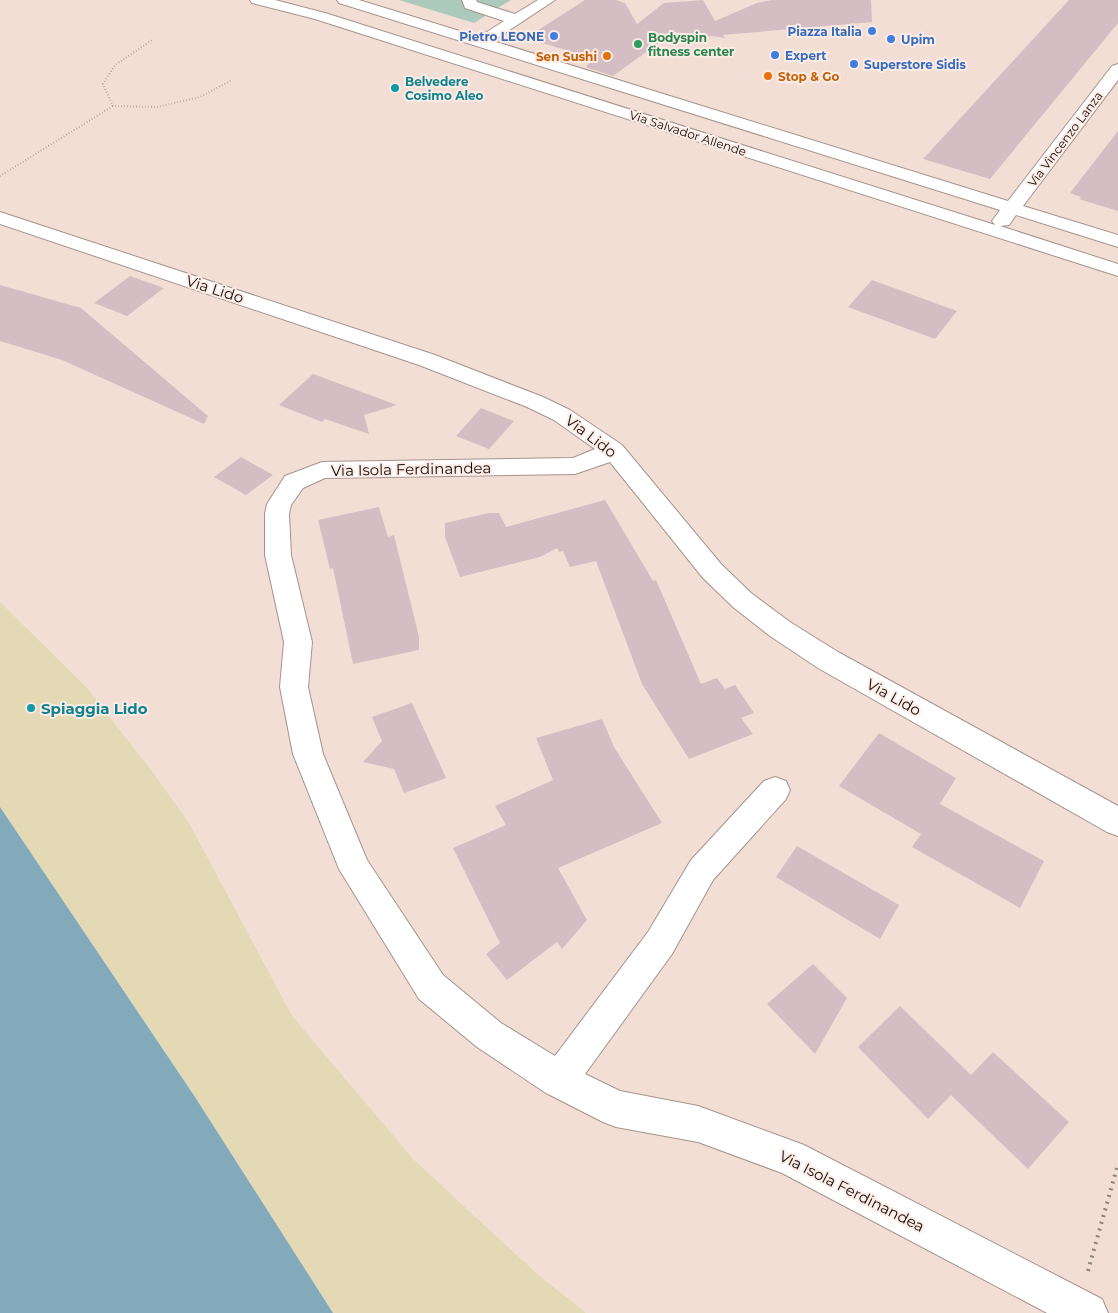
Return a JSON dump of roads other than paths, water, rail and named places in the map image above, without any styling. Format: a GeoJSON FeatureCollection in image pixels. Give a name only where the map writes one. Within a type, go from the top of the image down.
{"type":"FeatureCollection","features":[{"type":"Feature","properties":{"kind":"street","name":"Via Salvador Allende"},"geometry":{"type":"LineString","coordinates":[[258,0],[320,16],[1118,270]]}},
{"type":"Feature","properties":{"kind":"street","name":"Via Salvador Allende"},"geometry":{"type":"LineString","coordinates":[[344,0],[1118,241]]}},
{"type":"Feature","properties":{"kind":"street"},"geometry":{"type":"LineString","coordinates":[[469,0],[470,5],[517,20]]}},
{"type":"Feature","properties":{"kind":"street"},"geometry":{"type":"LineString","coordinates":[[480,43],[548,0]]}},
{"type":"Feature","properties":{"kind":"street","name":"Via Vincenzo Lanza"},"geometry":{"type":"LineString","coordinates":[[995,230],[1115,79]]}},
{"type":"Feature","properties":{"kind":"street","name":"Via Lido"},"geometry":{"type":"LineString","coordinates":[[0,218],[435,363],[562,414],[614,451],[712,571],[742,600],[780,629],[828,660],[1118,822]]}},
{"type":"Feature","properties":{"kind":"street","name":"Via Isola Ferdinandea"},"geometry":{"type":"LineString","coordinates":[[614,451],[576,466],[322,470],[294,482],[279,504],[277,514],[278,555],[298,642],[294,687],[308,754],[355,870],[430,987],[489,1035],[558,1080],[616,1110],[698,1124],[791,1158],[1083,1310]]}},
{"type":"Feature","properties":{"kind":"street"},"geometry":{"type":"LineString","coordinates":[[558,1080],[660,943],[702,870],[775,790]]}},
{"type":"Feature","properties":{"kind":"water"},"geometry":{"type":"Polygon","coordinates":[[[0,807],[195,1097],[333,1313],[0,1313],[0,807]]]}},
{"type":"Feature","properties":{"kind":"place","name":"Piazza Italia"},"geometry":{"type":"Point","coordinates":[872,31]}},
{"type":"Feature","properties":{"kind":"place","name":"Pietro LEONE"},"geometry":{"type":"Point","coordinates":[554,36]}},
{"type":"Feature","properties":{"kind":"place","name":"Upim"},"geometry":{"type":"Point","coordinates":[891,39]}},
{"type":"Feature","properties":{"kind":"place","name":"Bodyspin fitness center"},"geometry":{"type":"Point","coordinates":[638,44]}},
{"type":"Feature","properties":{"kind":"place","name":"Expert"},"geometry":{"type":"Point","coordinates":[775,55]}},
{"type":"Feature","properties":{"kind":"place","name":"Sen Sushi"},"geometry":{"type":"Point","coordinates":[607,56]}},
{"type":"Feature","properties":{"kind":"place","name":"Superstore Sidis"},"geometry":{"type":"Point","coordinates":[854,64]}},
{"type":"Feature","properties":{"kind":"place","name":"Stop & Go"},"geometry":{"type":"Point","coordinates":[768,76]}},
{"type":"Feature","properties":{"kind":"place","name":"Belvedere Cosimo Aleo"},"geometry":{"type":"Point","coordinates":[395,88]}},
{"type":"Feature","properties":{"kind":"place","name":"Spiaggia Lido"},"geometry":{"type":"Point","coordinates":[31,708]}}]}
